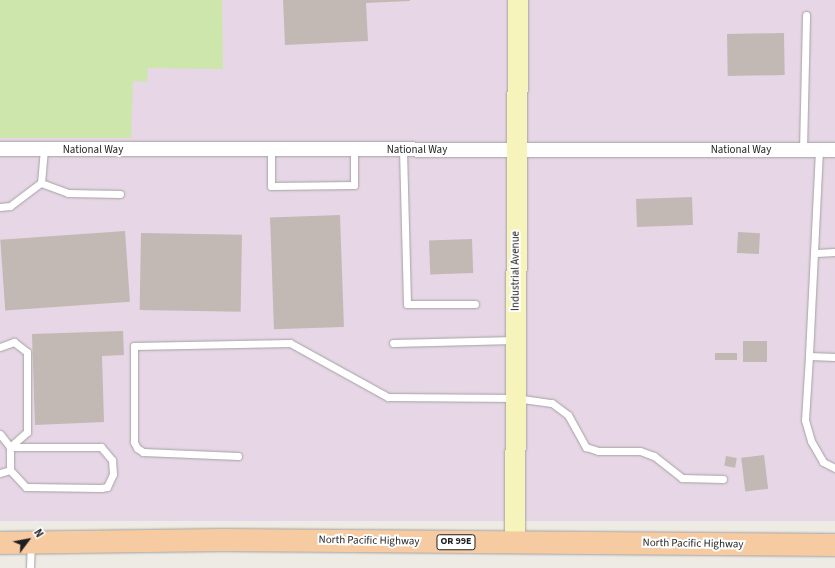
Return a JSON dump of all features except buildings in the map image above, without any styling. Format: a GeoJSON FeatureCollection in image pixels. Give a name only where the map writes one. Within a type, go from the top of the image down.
{"type":"FeatureCollection","features":[{"type":"Feature","properties":{"kind":"main road","name":"North Pacific Highway"},"geometry":{"type":"LineString","coordinates":[[0,543],[515,542],[835,545]]}},
{"type":"Feature","properties":{"kind":"street","name":"Industrial Avenue"},"geometry":{"type":"LineString","coordinates":[[515,542],[518,0]]}},
{"type":"Feature","properties":{"kind":"street","name":"National Way"},"geometry":{"type":"LineString","coordinates":[[0,149],[516,151],[835,150]]}},
{"type":"Feature","properties":{"kind":"lane"},"geometry":{"type":"LineString","coordinates":[[803,150],[806,15]]}},
{"type":"Feature","properties":{"kind":"lane"},"geometry":{"type":"LineString","coordinates":[[0,207],[10,206],[41,183],[44,150]]}},
{"type":"Feature","properties":{"kind":"lane"},"geometry":{"type":"LineString","coordinates":[[270,150],[271,186],[354,185],[354,150]]}},
{"type":"Feature","properties":{"kind":"lane"},"geometry":{"type":"LineString","coordinates":[[403,150],[407,304],[475,304]]}},
{"type":"Feature","properties":{"kind":"lane"},"geometry":{"type":"LineString","coordinates":[[819,150],[816,253],[805,420],[811,442],[823,462],[835,468]]}},
{"type":"Feature","properties":{"kind":"lane"},"geometry":{"type":"LineString","coordinates":[[41,183],[68,193],[120,194]]}},
{"type":"Feature","properties":{"kind":"lane"},"geometry":{"type":"LineString","coordinates":[[816,253],[835,252]]}},
{"type":"Feature","properties":{"kind":"lane"},"geometry":{"type":"LineString","coordinates":[[392,343],[516,340]]}},
{"type":"Feature","properties":{"kind":"lane"},"geometry":{"type":"LineString","coordinates":[[0,347],[14,342],[27,352],[27,432],[10,447]]}},
{"type":"Feature","properties":{"kind":"lane"},"geometry":{"type":"LineString","coordinates":[[238,456],[144,452],[137,448],[134,442],[134,346],[290,343],[388,397],[515,398],[552,403],[568,415],[586,447],[598,451],[640,451],[654,456],[682,478],[723,480]]}},
{"type":"Feature","properties":{"kind":"lane"},"geometry":{"type":"LineString","coordinates":[[809,356],[835,358]]}},
{"type":"Feature","properties":{"kind":"lane"},"geometry":{"type":"LineString","coordinates":[[0,434],[10,447],[10,470],[26,487],[100,488],[110,481],[112,460],[101,447],[10,447]]}},
{"type":"Feature","properties":{"kind":"lane"},"geometry":{"type":"LineString","coordinates":[[0,473],[10,470]]}},
{"type":"Feature","properties":{"kind":"lane"},"geometry":{"type":"LineString","coordinates":[[30,568],[32,542]]}},
{"type":"Feature","properties":{"kind":"shaded area"},"geometry":{"type":"Polygon","coordinates":[[[0,0],[835,0],[835,521],[0,521],[0,0]]]}},
{"type":"Feature","properties":{"kind":"green space"},"geometry":{"type":"Polygon","coordinates":[[[0,0],[222,0],[223,69],[148,68],[147,82],[133,81],[131,138],[0,138],[0,0]]]}}]}
